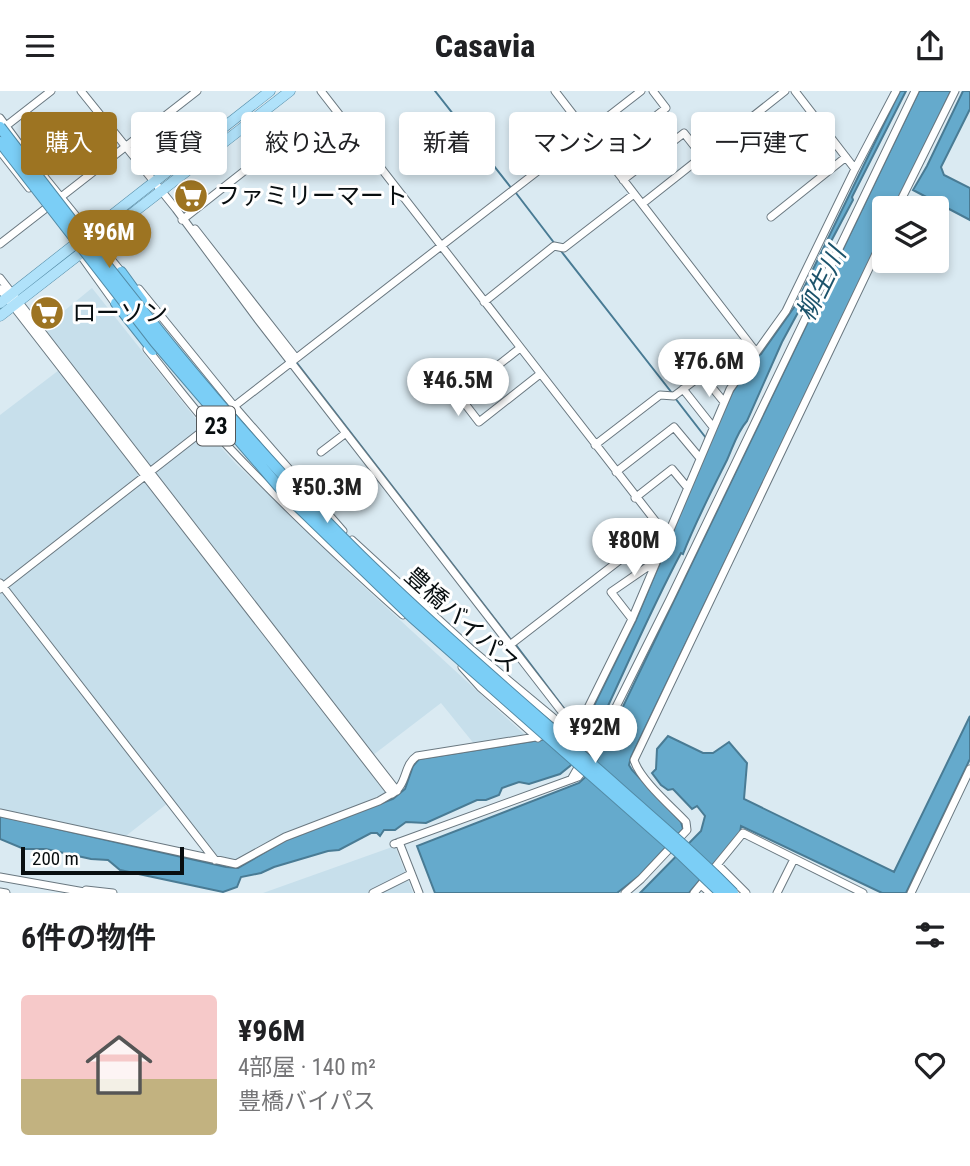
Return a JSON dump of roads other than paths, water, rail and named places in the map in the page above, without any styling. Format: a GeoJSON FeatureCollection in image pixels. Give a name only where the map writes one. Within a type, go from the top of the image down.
{"type":"FeatureCollection","features":[{"type":"Feature","properties":{"kind":"highway","name":"豊橋バイパス"},"geometry":{"type":"LineString","coordinates":[[3,127],[177,355],[215,401],[328,523],[406,599],[681,843],[733,893]]}},
{"type":"Feature","properties":{"kind":"highway","name":"豊橋バイパス"},"geometry":{"type":"LineString","coordinates":[[0,142],[155,342],[286,495],[405,609],[721,893]]}},
{"type":"Feature","properties":{"kind":"highway","name":"23"},"geometry":{"type":"LineString","coordinates":[[121,272],[170,338],[281,473]]}},
{"type":"Feature","properties":{"kind":"highway","name":"23"},"geometry":{"type":"LineString","coordinates":[[116,303],[230,441],[286,495]]}},
{"type":"Feature","properties":{"kind":"main road"},"geometry":{"type":"LineString","coordinates":[[0,316],[8,298],[77,250],[154,182],[270,91]]}},
{"type":"Feature","properties":{"kind":"main road"},"geometry":{"type":"LineString","coordinates":[[93,237],[162,191],[290,91]]}},
{"type":"Feature","properties":{"kind":"street"},"geometry":{"type":"LineString","coordinates":[[3,127],[51,91]]}},
{"type":"Feature","properties":{"kind":"street"},"geometry":{"type":"LineString","coordinates":[[81,91],[106,118],[184,218],[346,433],[512,643],[563,714],[578,728],[587,750],[572,778]]}},
{"type":"Feature","properties":{"kind":"street"},"geometry":{"type":"LineString","coordinates":[[87,91],[91,100]]}},
{"type":"Feature","properties":{"kind":"street"},"geometry":{"type":"LineString","coordinates":[[61,197],[197,91]]}},
{"type":"Feature","properties":{"kind":"street"},"geometry":{"type":"LineString","coordinates":[[320,91],[667,536]]}},
{"type":"Feature","properties":{"kind":"street"},"geometry":{"type":"LineString","coordinates":[[613,112],[641,91]]}},
{"type":"Feature","properties":{"kind":"street"},"geometry":{"type":"LineString","coordinates":[[653,91],[666,108],[661,112]]}},
{"type":"Feature","properties":{"kind":"street"},"geometry":{"type":"LineString","coordinates":[[758,112],[785,91]]}},
{"type":"Feature","properties":{"kind":"street"},"geometry":{"type":"LineString","coordinates":[[795,91],[854,171]]}},
{"type":"Feature","properties":{"kind":"street"},"geometry":{"type":"LineString","coordinates":[[0,813],[236,864],[285,837],[379,801],[403,784],[410,762],[417,756],[538,738],[578,728],[632,619],[730,389],[786,311],[896,91]]}},
{"type":"Feature","properties":{"kind":"street"},"geometry":{"type":"LineString","coordinates":[[419,893],[397,843],[578,777],[586,767],[915,91]]}},
{"type":"Feature","properties":{"kind":"street"},"geometry":{"type":"LineString","coordinates":[[903,196],[955,91]]}},
{"type":"Feature","properties":{"kind":"street"},"geometry":{"type":"LineString","coordinates":[[557,92],[572,112]]}},
{"type":"Feature","properties":{"kind":"street"},"geometry":{"type":"LineString","coordinates":[[0,118],[3,127],[21,148]]}},
{"type":"Feature","properties":{"kind":"street"},"geometry":{"type":"LineString","coordinates":[[623,180],[684,133],[691,142]]}},
{"type":"Feature","properties":{"kind":"street"},"geometry":{"type":"LineString","coordinates":[[0,151],[116,303]]}},
{"type":"Feature","properties":{"kind":"street"},"geometry":{"type":"LineString","coordinates":[[771,217],[844,159]]}},
{"type":"Feature","properties":{"kind":"street"},"geometry":{"type":"LineString","coordinates":[[642,204],[691,165]]}},
{"type":"Feature","properties":{"kind":"street"},"geometry":{"type":"LineString","coordinates":[[184,218],[241,173]]}},
{"type":"Feature","properties":{"kind":"street"},"geometry":{"type":"LineString","coordinates":[[43,175],[121,272],[139,288],[234,406],[335,522],[444,625],[556,720]]}},
{"type":"Feature","properties":{"kind":"street"},"geometry":{"type":"LineString","coordinates":[[215,861],[1,586],[532,175]]}},
{"type":"Feature","properties":{"kind":"street"},"geometry":{"type":"LineString","coordinates":[[619,175],[756,352]]}},
{"type":"Feature","properties":{"kind":"street"},"geometry":{"type":"LineString","coordinates":[[484,302],[554,246],[564,248],[634,194]]}},
{"type":"Feature","properties":{"kind":"street"},"geometry":{"type":"LineString","coordinates":[[0,244],[45,209]]}},
{"type":"Feature","properties":{"kind":"street"},"geometry":{"type":"LineString","coordinates":[[625,893],[687,830],[686,822],[636,767],[634,760],[872,262]]}},
{"type":"Feature","properties":{"kind":"street"},"geometry":{"type":"LineString","coordinates":[[0,278],[8,298],[394,792]]}},
{"type":"Feature","properties":{"kind":"street","name":"23"},"geometry":{"type":"LineString","coordinates":[[116,303],[122,318],[209,425],[270,491],[538,738]]}},
{"type":"Feature","properties":{"kind":"street"},"geometry":{"type":"LineString","coordinates":[[520,348],[459,396],[479,422],[540,374]]}},
{"type":"Feature","properties":{"kind":"street"},"geometry":{"type":"LineString","coordinates":[[595,445],[660,395],[673,395],[702,375],[724,402]]}},
{"type":"Feature","properties":{"kind":"street"},"geometry":{"type":"LineString","coordinates":[[683,389],[713,427]]}},
{"type":"Feature","properties":{"kind":"street"},"geometry":{"type":"LineString","coordinates":[[616,472],[674,427],[699,457]]}},
{"type":"Feature","properties":{"kind":"street"},"geometry":{"type":"LineString","coordinates":[[321,453],[346,433]]}},
{"type":"Feature","properties":{"kind":"street"},"geometry":{"type":"LineString","coordinates":[[635,498],[672,469],[687,487]]}},
{"type":"Feature","properties":{"kind":"street"},"geometry":{"type":"LineString","coordinates":[[320,538],[335,522]]}},
{"type":"Feature","properties":{"kind":"street"},"geometry":{"type":"LineString","coordinates":[[512,643],[660,529]]}},
{"type":"Feature","properties":{"kind":"street"},"geometry":{"type":"LineString","coordinates":[[632,619],[611,592],[656,561]]}},
{"type":"Feature","properties":{"kind":"street"},"geometry":{"type":"LineString","coordinates":[[431,640],[444,625]]}},
{"type":"Feature","properties":{"kind":"street"},"geometry":{"type":"LineString","coordinates":[[538,738],[563,714]]}},
{"type":"Feature","properties":{"kind":"street"},"geometry":{"type":"LineString","coordinates":[[911,893],[970,769]]}},
{"type":"Feature","properties":{"kind":"street"},"geometry":{"type":"LineString","coordinates":[[694,893],[743,833],[849,890],[863,893]]}},
{"type":"Feature","properties":{"kind":"street"},"geometry":{"type":"LineString","coordinates":[[777,893],[794,859]]}},
{"type":"Feature","properties":{"kind":"street"},"geometry":{"type":"LineString","coordinates":[[718,865],[746,893]]}},
{"type":"Feature","properties":{"kind":"street"},"geometry":{"type":"LineString","coordinates":[[373,893],[411,874]]}},
{"type":"Feature","properties":{"kind":"street"},"geometry":{"type":"LineString","coordinates":[[0,877],[90,893]]}},
{"type":"Feature","properties":{"kind":"street"},"geometry":{"type":"LineString","coordinates":[[701,885],[709,893]]}},
{"type":"Feature","properties":{"kind":"street"},"geometry":{"type":"LineString","coordinates":[[67,889],[113,893]]}},
{"type":"Feature","properties":{"kind":"street"},"geometry":{"type":"LineString","coordinates":[[0,892],[6,893]]}},
{"type":"Feature","properties":{"kind":"water"},"geometry":{"type":"Polygon","coordinates":[[[900,91],[906,91],[782,342],[683,554],[681,553],[659,595],[593,737],[587,740],[570,766],[560,774],[529,784],[519,782],[502,788],[499,795],[477,800],[426,823],[406,822],[395,830],[384,830],[380,836],[371,833],[339,850],[241,877],[237,887],[223,892],[120,870],[108,860],[46,849],[24,849],[0,839],[0,816],[238,868],[286,840],[393,799],[405,789],[413,766],[419,759],[572,735],[583,728],[636,620],[732,393],[795,306],[900,91]]]}},
{"type":"Feature","properties":{"kind":"water"},"geometry":{"type":"Polygon","coordinates":[[[919,91],[951,91],[900,196],[872,196],[872,255],[631,757],[629,765],[632,770],[681,822],[683,829],[639,876],[617,893],[435,893],[417,846],[579,783],[592,771],[919,91]]]}},
{"type":"Feature","properties":{"kind":"water"},"geometry":{"type":"Polygon","coordinates":[[[963,91],[970,91],[970,109],[941,167],[944,175],[970,188],[970,220],[949,209],[949,196],[924,196],[913,190],[963,91]]]}},
{"type":"Feature","properties":{"kind":"water"},"geometry":{"type":"Polygon","coordinates":[[[970,716],[970,759],[906,893],[882,893],[741,826],[740,833],[689,893],[640,893],[701,831],[705,816],[697,806],[692,809],[673,789],[668,790],[661,785],[652,773],[656,769],[657,749],[668,736],[703,753],[713,753],[729,742],[747,763],[744,799],[894,872],[970,716]]]}},
{"type":"Feature","properties":{"kind":"waterway"},"geometry":{"type":"LineString","coordinates":[[435,91],[512,189]]}},
{"type":"Feature","properties":{"kind":"waterway"},"geometry":{"type":"LineString","coordinates":[[516,193],[555,244]]}},
{"type":"Feature","properties":{"kind":"waterway"},"geometry":{"type":"LineString","coordinates":[[561,251],[672,393]]}},
{"type":"Feature","properties":{"kind":"waterway"},"geometry":{"type":"LineString","coordinates":[[297,363],[512,641]]}},
{"type":"Feature","properties":{"kind":"waterway"},"geometry":{"type":"LineString","coordinates":[[675,398],[706,438]]}},
{"type":"Feature","properties":{"kind":"waterway"},"geometry":{"type":"LineString","coordinates":[[516,645],[576,724]]}},
{"type":"Feature","properties":{"kind":"place","name":"ファミリーマート"},"geometry":{"type":"Point","coordinates":[191,196]}},
{"type":"Feature","properties":{"kind":"place","name":"ローソン"},"geometry":{"type":"Point","coordinates":[47,313]}},
{"type":"Feature","properties":{"kind":"water label","name":"柳生川"},"geometry":{"type":"Point","coordinates":[821,284]}}]}
